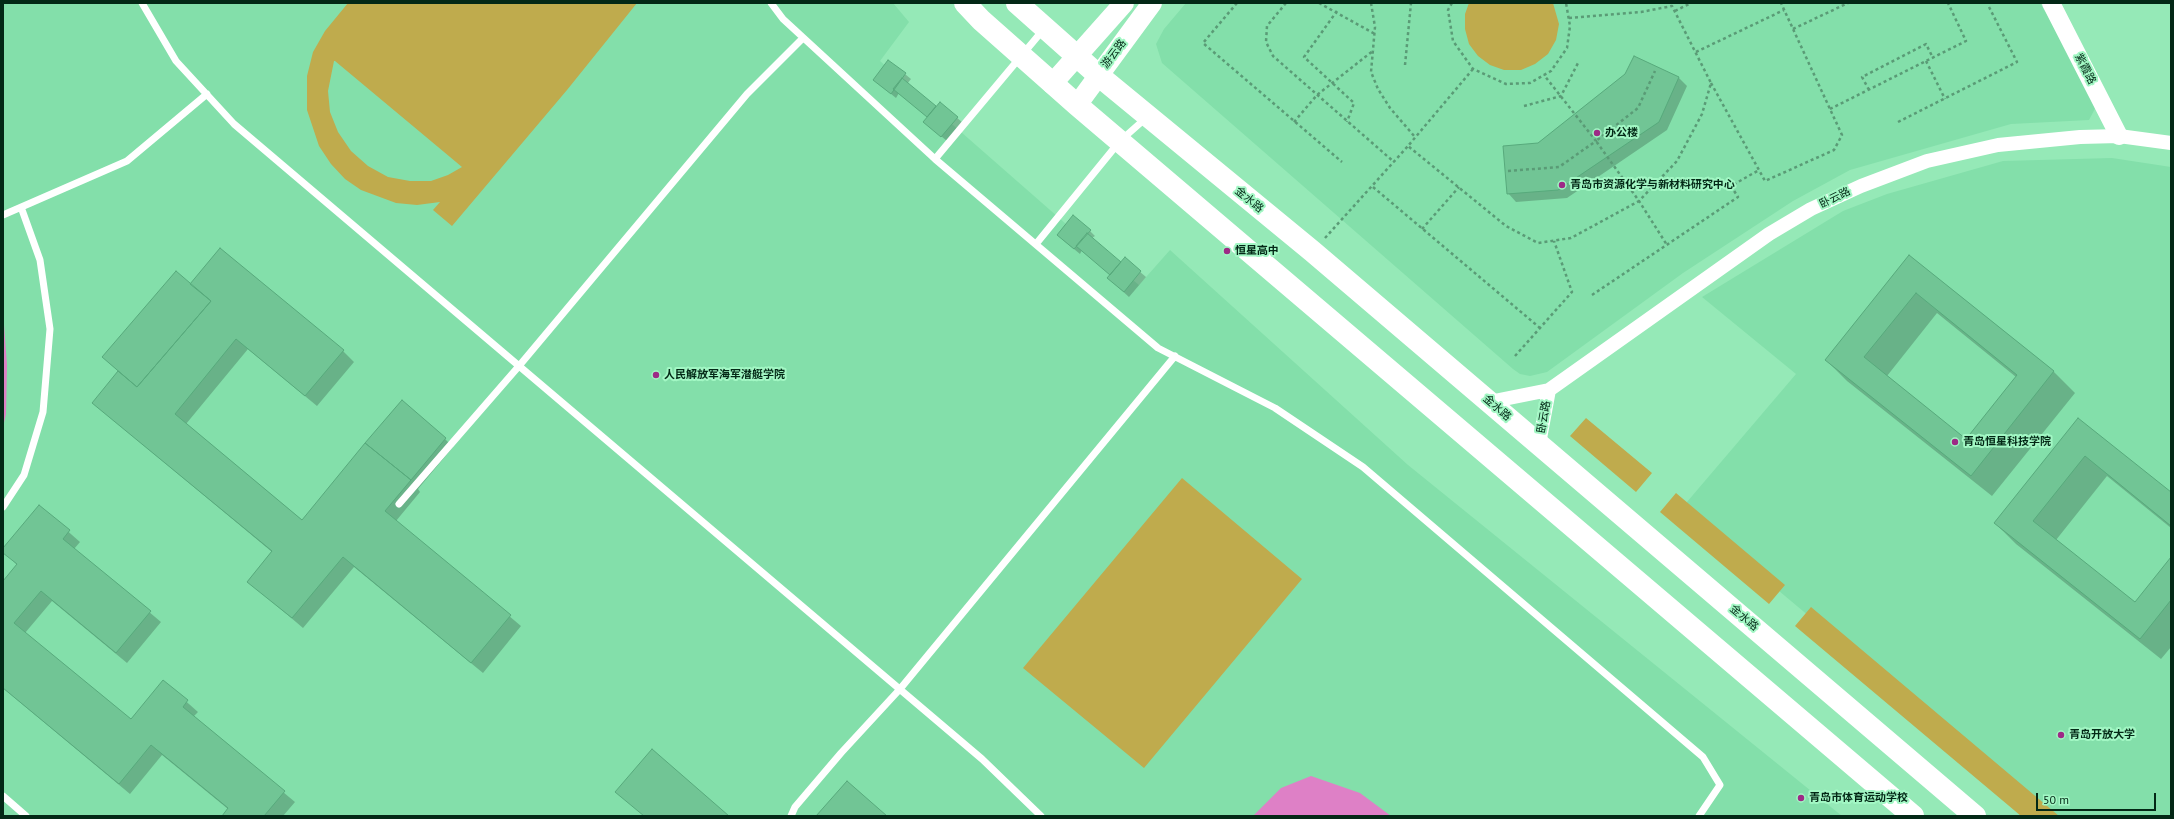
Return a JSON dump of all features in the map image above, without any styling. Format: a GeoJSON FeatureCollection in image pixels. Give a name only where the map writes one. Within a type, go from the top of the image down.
{"type":"FeatureCollection","features":[{"type":"Feature","properties":{"kind":"main road"},"geometry":{"type":"LineString","coordinates":[[965,3],[1052,84],[1913,816]]}},
{"type":"Feature","properties":{"kind":"main road","name":"金水路"},"geometry":{"type":"LineString","coordinates":[[1017,3],[1076,57],[1312,251],[1975,816]]}},
{"type":"Feature","properties":{"kind":"main road"},"geometry":{"type":"LineString","coordinates":[[1052,84],[1124,3]]}},
{"type":"Feature","properties":{"kind":"main road","name":"游云路"},"geometry":{"type":"LineString","coordinates":[[1077,105],[1152,3]]}},
{"type":"Feature","properties":{"kind":"street","name":"紫霞路"},"geometry":{"type":"LineString","coordinates":[[2051,3],[2119,136]]}},
{"type":"Feature","properties":{"kind":"street","name":"卧云路"},"geometry":{"type":"LineString","coordinates":[[1489,402],[1549,390],[1769,234],[1811,209],[1860,186],[1927,161],[1998,145],[2080,137],[2119,136],[2171,143]]}},
{"type":"Feature","properties":{"kind":"street","name":"卧云路"},"geometry":{"type":"LineString","coordinates":[[1539,444],[1549,390]]}},
{"type":"Feature","properties":{"kind":"lane"},"geometry":{"type":"LineString","coordinates":[[142,3],[176,61],[234,124],[982,759],[1041,816]]}},
{"type":"Feature","properties":{"kind":"lane"},"geometry":{"type":"LineString","coordinates":[[771,3],[783,19],[935,159],[1158,348],[1275,408],[1363,467],[1702,758],[1720,785],[1699,816]]}},
{"type":"Feature","properties":{"kind":"lane"},"geometry":{"type":"LineString","coordinates":[[935,159],[1020,55],[1045,28]]}},
{"type":"Feature","properties":{"kind":"lane"},"geometry":{"type":"LineString","coordinates":[[399,504],[519,366],[747,94],[803,38]]}},
{"type":"Feature","properties":{"kind":"lane"},"geometry":{"type":"LineString","coordinates":[[3,215],[127,161],[207,94]]}},
{"type":"Feature","properties":{"kind":"lane"},"geometry":{"type":"LineString","coordinates":[[1036,244],[1120,141],[1148,116]]}},
{"type":"Feature","properties":{"kind":"lane"},"geometry":{"type":"LineString","coordinates":[[3,507],[24,475],[43,412],[50,329],[40,260],[21,207]]}},
{"type":"Feature","properties":{"kind":"lane"},"geometry":{"type":"LineString","coordinates":[[791,816],[795,807],[841,753],[900,689],[1175,356]]}},
{"type":"Feature","properties":{"kind":"lane"},"geometry":{"type":"LineString","coordinates":[[3,796],[26,816]]}},
{"type":"Feature","properties":{"kind":"path"},"geometry":{"type":"LineString","coordinates":[[1237,3],[1203,44],[1342,162]]}},
{"type":"Feature","properties":{"kind":"path"},"geometry":{"type":"LineString","coordinates":[[1286,3],[1267,26],[1266,42],[1273,56],[1394,162]]}},
{"type":"Feature","properties":{"kind":"path"},"geometry":{"type":"LineString","coordinates":[[1319,3],[1336,11],[1375,34]]}},
{"type":"Feature","properties":{"kind":"path"},"geometry":{"type":"LineString","coordinates":[[1371,3],[1375,34],[1371,72],[1378,89],[1390,108],[1416,137]]}},
{"type":"Feature","properties":{"kind":"path"},"geometry":{"type":"LineString","coordinates":[[1405,65],[1411,3]]}},
{"type":"Feature","properties":{"kind":"path"},"geometry":{"type":"LineString","coordinates":[[1452,3],[1448,10],[1453,41],[1473,69],[1506,84],[1530,83],[1551,71],[1567,48],[1570,26],[1566,3]]}},
{"type":"Feature","properties":{"kind":"path"},"geometry":{"type":"LineString","coordinates":[[1675,11],[1691,3]]}},
{"type":"Feature","properties":{"kind":"path"},"geometry":{"type":"LineString","coordinates":[[1569,18],[1602,14],[1641,12],[1672,4],[1711,83],[1765,181],[1834,150],[1842,135],[1781,3]]}},
{"type":"Feature","properties":{"kind":"path"},"geometry":{"type":"LineString","coordinates":[[1793,29],[1848,3]]}},
{"type":"Feature","properties":{"kind":"path"},"geometry":{"type":"LineString","coordinates":[[1830,109],[1966,41],[1948,3]]}},
{"type":"Feature","properties":{"kind":"path"},"geometry":{"type":"LineString","coordinates":[[1898,122],[2017,62],[1988,5]]}},
{"type":"Feature","properties":{"kind":"path"},"geometry":{"type":"LineString","coordinates":[[1696,52],[1784,10]]}},
{"type":"Feature","properties":{"kind":"path"},"geometry":{"type":"LineString","coordinates":[[1336,11],[1304,57],[1354,103],[1347,122]]}},
{"type":"Feature","properties":{"kind":"path"},"geometry":{"type":"LineString","coordinates":[[1869,90],[1862,76],[1926,44],[1933,58]]}},
{"type":"Feature","properties":{"kind":"path"},"geometry":{"type":"LineString","coordinates":[[1294,122],[1317,95],[1374,49]]}},
{"type":"Feature","properties":{"kind":"path"},"geometry":{"type":"LineString","coordinates":[[1524,106],[1561,96],[1579,61]]}},
{"type":"Feature","properties":{"kind":"path"},"geometry":{"type":"LineString","coordinates":[[1926,61],[1945,99]]}},
{"type":"Feature","properties":{"kind":"path"},"geometry":{"type":"LineString","coordinates":[[1312,251],[1373,187],[1473,69]]}},
{"type":"Feature","properties":{"kind":"path"},"geometry":{"type":"LineString","coordinates":[[1508,171],[1559,167],[1596,141],[1638,108],[1655,71]]}},
{"type":"Feature","properties":{"kind":"path"},"geometry":{"type":"LineString","coordinates":[[1544,74],[1596,141],[1639,201],[1667,245]]}},
{"type":"Feature","properties":{"kind":"path"},"geometry":{"type":"LineString","coordinates":[[1408,146],[1506,226],[1538,243],[1571,238],[1639,201],[1677,161],[1702,114],[1711,83]]}},
{"type":"Feature","properties":{"kind":"path"},"geometry":{"type":"LineString","coordinates":[[1592,295],[1738,197],[1731,186],[1759,170]]}},
{"type":"Feature","properties":{"kind":"path"},"geometry":{"type":"LineString","coordinates":[[1373,187],[1540,328]]}},
{"type":"Feature","properties":{"kind":"path"},"geometry":{"type":"LineString","coordinates":[[1422,229],[1459,187]]}},
{"type":"Feature","properties":{"kind":"path"},"geometry":{"type":"LineString","coordinates":[[1515,356],[1572,292],[1554,241]]}},
{"type":"Feature","properties":{"kind":"shaded area","name":"人民解放军海军潜艇学院"},"geometry":{"type":"Polygon","coordinates":[[[3,3],[893,3],[909,22],[880,61],[1066,224],[1139,285],[1170,250],[1408,465],[1842,816],[3,816],[3,3]]]}},
{"type":"Feature","properties":{"kind":"shaded area"},"geometry":{"type":"Polygon","coordinates":[[[348,3],[637,3],[567,90],[452,226],[433,210],[440,202],[417,205],[396,203],[361,190],[345,179],[331,164],[319,146],[307,110],[307,76],[313,52],[325,31],[348,3]],[[335,61],[328,91],[330,112],[338,132],[351,151],[368,166],[388,177],[410,181],[431,181],[448,175],[462,167],[335,61]]]}},
{"type":"Feature","properties":{"kind":"shaded area","name":"青岛市资源化学与新材料研究中心"},"geometry":{"type":"Polygon","coordinates":[[[1186,3],[2040,3],[2099,101],[2089,120],[2011,124],[1850,170],[1793,201],[1683,273],[1547,372],[1530,376],[1520,374],[1513,369],[1162,63],[1156,44],[1164,29],[1186,3]]]}},
{"type":"Feature","properties":{"kind":"shaded area"},"geometry":{"type":"Polygon","coordinates":[[[1469,3],[1553,3],[1559,24],[1556,40],[1548,54],[1535,64],[1521,70],[1504,70],[1490,65],[1478,56],[1469,44],[1465,29],[1465,14],[1469,3]]]}},
{"type":"Feature","properties":{"kind":"shaded area","name":"青岛恒星科技学院"},"geometry":{"type":"Polygon","coordinates":[[[2112,158],[2171,167],[2171,816],[2048,816],[1681,509],[1796,374],[1702,297],[1843,211],[1887,194],[2003,161],[2112,158]]]}},
{"type":"Feature","properties":{"kind":"shaded area"},"geometry":{"type":"Polygon","coordinates":[[[3,311],[7,365],[6,414],[3,427],[3,311]]]}},
{"type":"Feature","properties":{"kind":"shaded area"},"geometry":{"type":"Polygon","coordinates":[[[1586,418],[1652,473],[1636,492],[1570,436],[1586,418]]]}},
{"type":"Feature","properties":{"kind":"shaded area"},"geometry":{"type":"Polygon","coordinates":[[[1182,478],[1302,579],[1144,768],[1023,668],[1182,478]]]}},
{"type":"Feature","properties":{"kind":"shaded area"},"geometry":{"type":"Polygon","coordinates":[[[1676,493],[1785,585],[1769,604],[1660,512],[1676,493]]]}},
{"type":"Feature","properties":{"kind":"shaded area"},"geometry":{"type":"Polygon","coordinates":[[[1811,607],[2059,816],[2021,816],[1795,626],[1811,607]]]}},
{"type":"Feature","properties":{"kind":"shaded area"},"geometry":{"type":"Polygon","coordinates":[[[1311,776],[1360,793],[1391,816],[1253,816],[1281,788],[1311,776]]]}},
{"type":"Feature","properties":{"kind":"building","name":"办公楼"},"geometry":{"type":"Polygon","coordinates":[[[1634,56],[1679,77],[1659,122],[1558,190],[1507,194],[1503,146],[1538,143],[1625,74],[1634,56]]]}},
{"type":"Feature","properties":{"kind":"building"},"geometry":{"type":"Polygon","coordinates":[[[888,60],[906,73],[891,94],[873,80],[888,60]]]}},
{"type":"Feature","properties":{"kind":"building"},"geometry":{"type":"Polygon","coordinates":[[[902,78],[936,106],[927,117],[893,89],[902,78]]]}},
{"type":"Feature","properties":{"kind":"building"},"geometry":{"type":"Polygon","coordinates":[[[940,102],[958,117],[941,137],[923,122],[940,102]]]}},
{"type":"Feature","properties":{"kind":"building"},"geometry":{"type":"Polygon","coordinates":[[[1073,215],[1091,230],[1074,249],[1057,235],[1073,215]]]}},
{"type":"Feature","properties":{"kind":"building"},"geometry":{"type":"Polygon","coordinates":[[[1087,233],[1121,262],[1110,275],[1076,246],[1087,233]]]}},
{"type":"Feature","properties":{"kind":"building"},"geometry":{"type":"Polygon","coordinates":[[[220,248],[344,350],[305,396],[236,339],[175,414],[302,520],[365,443],[411,480],[385,511],[511,615],[471,663],[343,557],[292,618],[247,582],[272,551],[92,403],[118,371],[137,387],[211,301],[190,284],[220,248]]]}},
{"type":"Feature","properties":{"kind":"building"},"geometry":{"type":"Polygon","coordinates":[[[1909,255],[2054,371],[1971,476],[1825,360],[1909,255]],[[1916,293],[1864,357],[1966,439],[2017,375],[1916,293]]]}},
{"type":"Feature","properties":{"kind":"building"},"geometry":{"type":"Polygon","coordinates":[[[1125,257],[1141,271],[1124,292],[1107,278],[1125,257]]]}},
{"type":"Feature","properties":{"kind":"building"},"geometry":{"type":"Polygon","coordinates":[[[176,271],[211,301],[137,387],[102,357],[176,271]]]}},
{"type":"Feature","properties":{"kind":"building"},"geometry":{"type":"Polygon","coordinates":[[[402,400],[446,438],[411,480],[365,443],[402,400]]]}},
{"type":"Feature","properties":{"kind":"building"},"geometry":{"type":"Polygon","coordinates":[[[2078,418],[2171,492],[2171,526],[2085,456],[2033,521],[2135,602],[2171,557],[2171,600],[2140,639],[1994,523],[2078,418]]]}},
{"type":"Feature","properties":{"kind":"building"},"geometry":{"type":"Polygon","coordinates":[[[39,505],[70,530],[63,539],[151,611],[116,653],[41,591],[14,623],[131,719],[163,680],[188,700],[183,707],[285,791],[264,816],[222,816],[228,808],[151,745],[119,784],[3,688],[3,581],[17,564],[3,553],[3,548],[39,505]]]}},
{"type":"Feature","properties":{"kind":"building"},"geometry":{"type":"Polygon","coordinates":[[[652,749],[729,816],[644,816],[615,792],[652,749]]]}},
{"type":"Feature","properties":{"kind":"building"},"geometry":{"type":"Polygon","coordinates":[[[847,781],[887,816],[816,816],[847,781]]]}},
{"type":"Feature","properties":{"kind":"place","name":"办公楼"},"geometry":{"type":"Point","coordinates":[1597,133]}},
{"type":"Feature","properties":{"kind":"place","name":"青岛市资源化学与新材料研究中心"},"geometry":{"type":"Point","coordinates":[1562,185]}},
{"type":"Feature","properties":{"kind":"place","name":"恒星高中"},"geometry":{"type":"Point","coordinates":[1227,251]}},
{"type":"Feature","properties":{"kind":"place","name":"人民解放军海军潜艇学院"},"geometry":{"type":"Point","coordinates":[656,375]}},
{"type":"Feature","properties":{"kind":"place","name":"青岛恒星科技学院"},"geometry":{"type":"Point","coordinates":[1955,442]}},
{"type":"Feature","properties":{"kind":"place","name":"青岛开放大学"},"geometry":{"type":"Point","coordinates":[2061,735]}},
{"type":"Feature","properties":{"kind":"place","name":"青岛市体育运动学校"},"geometry":{"type":"Point","coordinates":[1801,798]}}]}
